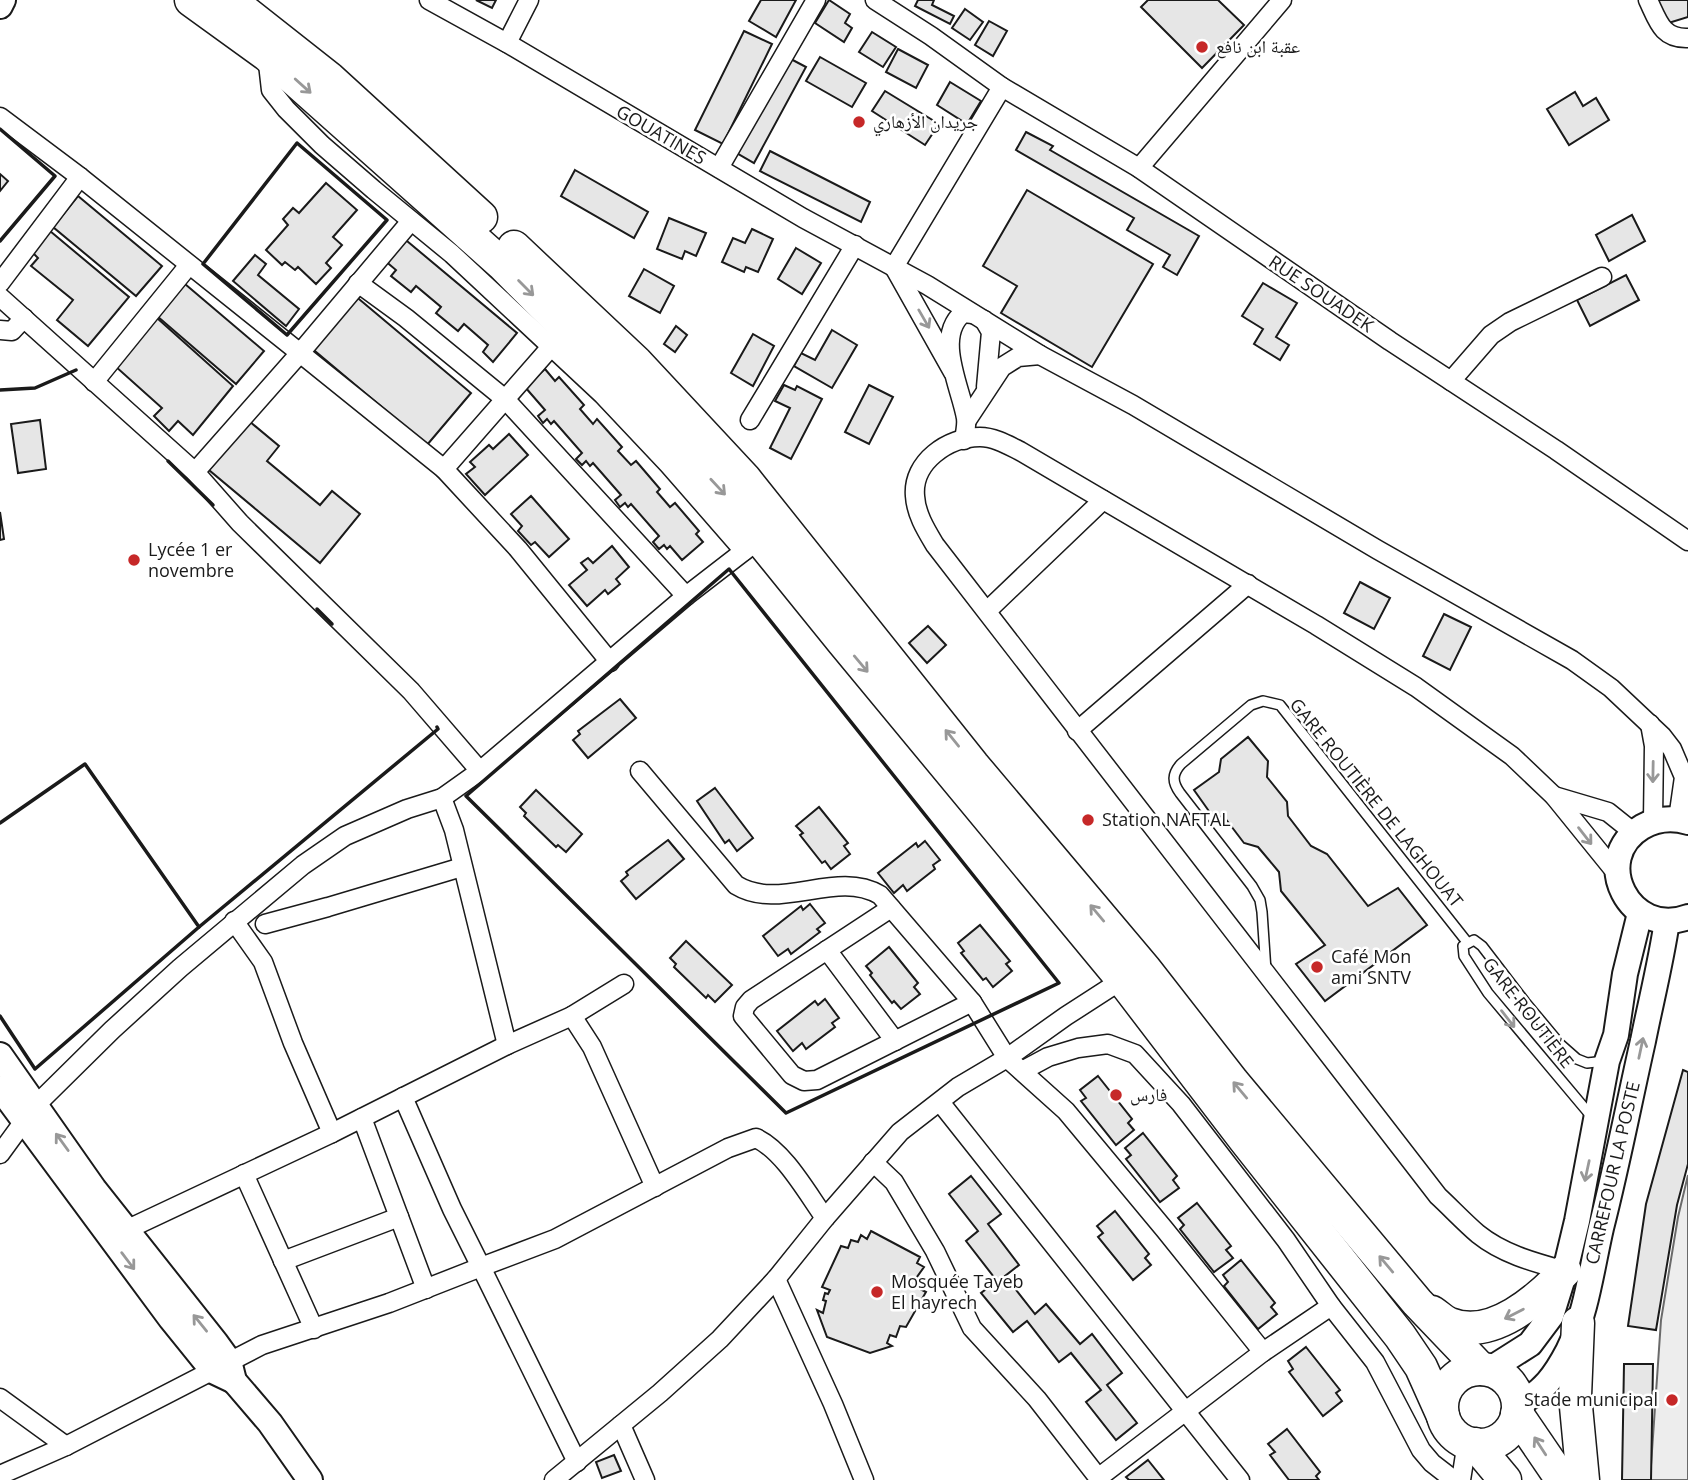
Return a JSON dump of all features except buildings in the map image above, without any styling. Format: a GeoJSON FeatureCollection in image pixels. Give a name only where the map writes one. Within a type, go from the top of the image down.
{"type":"FeatureCollection","features":[{"type":"Feature","properties":{"kind":"highway"},"geometry":{"type":"LineString","coordinates":[[191,0],[267,55],[502,264],[587,349],[720,490],[752,544],[843,642],[1133,974],[1233,1082],[1417,1302],[1485,1369],[1509,1381],[1518,1408],[1562,1480]]}},
{"type":"Feature","properties":{"kind":"highway"},"geometry":{"type":"LineString","coordinates":[[230,0],[329,78],[569,297],[636,362],[745,480],[973,765],[1133,974],[1244,1140],[1422,1367],[1453,1434],[1471,1443],[1505,1480]]}},
{"type":"Feature","properties":{"kind":"highway"},"geometry":{"type":"LineString","coordinates":[[1417,1302],[1451,1325],[1490,1324],[1509,1318],[1577,1273]]}},
{"type":"Feature","properties":{"kind":"highway"},"geometry":{"type":"LineString","coordinates":[[1578,1323],[1575,1396],[1583,1480]]}},
{"type":"Feature","properties":{"kind":"highway","name":"CARREFOUR LA POSTE"},"geometry":{"type":"LineString","coordinates":[[1443,1416],[1445,1393],[1451,1383],[1470,1370],[1485,1369]]}},
{"type":"Feature","properties":{"kind":"highway","name":"CARREFOUR LA POSTE"},"geometry":{"type":"LineString","coordinates":[[1471,1443],[1487,1444],[1507,1434],[1514,1424],[1518,1408]]}},
{"type":"Feature","properties":{"kind":"street"},"geometry":{"type":"LineString","coordinates":[[0,6],[3,0]]}},
{"type":"Feature","properties":{"kind":"street","name":"GOUATINES"},"geometry":{"type":"LineString","coordinates":[[429,0],[507,43],[803,218],[894,267],[1040,355],[1133,405],[1378,551],[1572,660],[1611,688],[1650,724],[1672,749],[1684,777],[1685,821]]}},
{"type":"Feature","properties":{"kind":"street"},"geometry":{"type":"LineString","coordinates":[[507,43],[529,0]]}},
{"type":"Feature","properties":{"kind":"street"},"geometry":{"type":"LineString","coordinates":[[719,168],[816,0]]}},
{"type":"Feature","properties":{"kind":"street"},"geometry":{"type":"LineString","coordinates":[[875,0],[1002,87],[1139,168],[1282,0]]}},
{"type":"Feature","properties":{"kind":"street"},"geometry":{"type":"LineString","coordinates":[[1648,0],[1666,32],[1676,38],[1688,38]]}},
{"type":"Feature","properties":{"kind":"street"},"geometry":{"type":"LineString","coordinates":[[0,1154],[29,1113],[112,1030],[234,921],[303,865],[345,836],[407,809],[442,798],[480,771],[686,596],[752,544],[669,465],[603,395],[452,254],[322,145],[286,109],[271,90],[267,55]]}},
{"type":"Feature","properties":{"kind":"street"},"geometry":{"type":"LineString","coordinates":[[964,440],[967,420],[953,372],[894,267],[1002,87]]}},
{"type":"Feature","properties":{"kind":"street"},"geometry":{"type":"LineString","coordinates":[[0,117],[80,177],[444,469],[518,549],[610,662]]}},
{"type":"Feature","properties":{"kind":"street","name":"RUE SOUADEK"},"geometry":{"type":"LineString","coordinates":[[1139,168],[1688,541]]}},
{"type":"Feature","properties":{"kind":"street"},"geometry":{"type":"LineString","coordinates":[[0,283],[80,177]]}},
{"type":"Feature","properties":{"kind":"street"},"geometry":{"type":"LineString","coordinates":[[195,472],[411,221]]}},
{"type":"Feature","properties":{"kind":"street"},"geometry":{"type":"LineString","coordinates":[[750,420],[855,245]]}},
{"type":"Feature","properties":{"kind":"street"},"geometry":{"type":"LineString","coordinates":[[94,382],[189,265]]}},
{"type":"Feature","properties":{"kind":"street"},"geometry":{"type":"LineString","coordinates":[[1451,381],[1491,335],[1510,322],[1602,276]]}},
{"type":"Feature","properties":{"kind":"street"},"geometry":{"type":"LineString","coordinates":[[358,283],[406,318],[505,399],[686,596]]}},
{"type":"Feature","properties":{"kind":"street"},"geometry":{"type":"LineString","coordinates":[[0,297],[195,472],[240,523],[411,691],[480,771]]}},
{"type":"Feature","properties":{"kind":"street"},"geometry":{"type":"LineString","coordinates":[[953,372],[951,331],[957,318],[963,313],[978,317],[991,332],[985,393]]}},
{"type":"Feature","properties":{"kind":"street"},"geometry":{"type":"LineString","coordinates":[[0,330],[12,331],[24,318]]}},
{"type":"Feature","properties":{"kind":"street"},"geometry":{"type":"LineString","coordinates":[[444,469],[550,348]]}},
{"type":"Feature","properties":{"kind":"street"},"geometry":{"type":"LineString","coordinates":[[967,420],[1002,367],[1018,357],[1040,355]]}},
{"type":"Feature","properties":{"kind":"street"},"geometry":{"type":"LineString","coordinates":[[1577,1273],[1534,1263],[1486,1239],[1438,1196],[935,545],[920,519],[914,494],[919,471],[930,457],[942,448],[979,437],[999,440],[1020,451],[1248,584],[1416,687],[1512,756],[1554,796],[1618,875]]}},
{"type":"Feature","properties":{"kind":"street"},"geometry":{"type":"LineString","coordinates":[[987,611],[1103,499]]}},
{"type":"Feature","properties":{"kind":"street"},"geometry":{"type":"LineString","coordinates":[[1077,731],[1248,584]]}},
{"type":"Feature","properties":{"kind":"street"},"geometry":{"type":"LineString","coordinates":[[1650,724],[1654,746],[1643,826],[1623,845],[1618,860],[1618,875],[1621,890],[1629,903],[1640,913],[1653,919],[1677,919]]}},
{"type":"Feature","properties":{"kind":"street"},"geometry":{"type":"LineString","coordinates":[[640,771],[736,885],[746,891],[774,894],[852,885],[869,888],[880,895],[972,1002],[1007,1058],[1066,1111],[1263,1352]]}},
{"type":"Feature","properties":{"kind":"street"},"geometry":{"type":"LineString","coordinates":[[1554,796],[1643,826],[1685,821]]}},
{"type":"Feature","properties":{"kind":"street"},"geometry":{"type":"LineString","coordinates":[[442,798],[454,831],[507,1045]]}},
{"type":"Feature","properties":{"kind":"street"},"geometry":{"type":"LineString","coordinates":[[265,923],[328,907],[462,866]]}},
{"type":"Feature","properties":{"kind":"street"},"geometry":{"type":"LineString","coordinates":[[263,898],[263,962]]}},
{"type":"Feature","properties":{"kind":"street"},"geometry":{"type":"LineString","coordinates":[[891,908],[751,1000],[745,1007],[743,1016],[792,1075],[804,1081],[817,1080],[972,1002]]}},
{"type":"Feature","properties":{"kind":"street","name":"CARREFOUR LA POSTE"},"geometry":{"type":"LineString","coordinates":[[1518,1408],[1537,1394],[1550,1378],[1567,1352],[1578,1323],[1577,1273],[1597,1123],[1607,1061],[1616,1035],[1625,974],[1640,913]]}},
{"type":"Feature","properties":{"kind":"street","name":"CARREFOUR LA POSTE"},"geometry":{"type":"LineString","coordinates":[[1485,1369],[1530,1344],[1577,1273],[1619,1157],[1660,969],[1677,919]]}},
{"type":"Feature","properties":{"kind":"street"},"geometry":{"type":"LineString","coordinates":[[234,921],[263,962],[293,1043],[332,1133]]}},
{"type":"Feature","properties":{"kind":"street"},"geometry":{"type":"LineString","coordinates":[[827,950],[895,1041]]}},
{"type":"Feature","properties":{"kind":"street"},"geometry":{"type":"LineString","coordinates":[[554,1480],[720,1339],[776,1279],[825,1217],[900,1132],[958,1087],[1007,1058],[1133,974]]}},
{"type":"Feature","properties":{"kind":"street"},"geometry":{"type":"LineString","coordinates":[[126,1230],[572,1016],[624,984]]}},
{"type":"Feature","properties":{"kind":"street"},"geometry":{"type":"LineString","coordinates":[[572,1016],[592,1047],[655,1186]]}},
{"type":"Feature","properties":{"kind":"street"},"geometry":{"type":"LineString","coordinates":[[1023,1071],[1048,1057],[1088,1047],[1108,1044],[1135,1054],[1181,1104],[1286,1240],[1331,1306],[1375,1362],[1421,1450],[1454,1480]]}},
{"type":"Feature","properties":{"kind":"street"},"geometry":{"type":"LineString","coordinates":[[0,1055],[29,1113],[171,1319],[225,1371],[270,1423],[310,1480]]}},
{"type":"Feature","properties":{"kind":"street"},"geometry":{"type":"LineString","coordinates":[[0,1088],[29,1113],[126,1230],[225,1371]]}},
{"type":"Feature","properties":{"kind":"street"},"geometry":{"type":"LineString","coordinates":[[403,1097],[452,1209],[577,1461]]}},
{"type":"Feature","properties":{"kind":"street"},"geometry":{"type":"LineString","coordinates":[[940,1102],[1240,1480]]}},
{"type":"Feature","properties":{"kind":"street"},"geometry":{"type":"LineString","coordinates":[[362,1118],[426,1289]]}},
{"type":"Feature","properties":{"kind":"street"},"geometry":{"type":"LineString","coordinates":[[0,1475],[225,1371],[262,1345],[426,1289],[555,1239],[728,1147],[756,1138],[767,1143],[785,1163],[825,1217]]}},
{"type":"Feature","properties":{"kind":"street"},"geometry":{"type":"LineString","coordinates":[[873,1161],[894,1182],[935,1251],[972,1328],[1037,1399],[1099,1479],[1263,1352],[1331,1306]]}},
{"type":"Feature","properties":{"kind":"street"},"geometry":{"type":"LineString","coordinates":[[244,1174],[314,1329]]}},
{"type":"Feature","properties":{"kind":"street"},"geometry":{"type":"LineString","coordinates":[[283,1261],[399,1217]]}},
{"type":"Feature","properties":{"kind":"street"},"geometry":{"type":"LineString","coordinates":[[776,1279],[864,1480]]}},
{"type":"Feature","properties":{"kind":"street"},"geometry":{"type":"LineString","coordinates":[[0,1398],[66,1446]]}},
{"type":"Feature","properties":{"kind":"street"},"geometry":{"type":"LineString","coordinates":[[621,1424],[645,1480]]}},
{"type":"Feature","properties":{"kind":"street"},"geometry":{"type":"LineString","coordinates":[[1461,1480],[1471,1443]]}},
{"type":"Feature","properties":{"kind":"lane","name":"GARE ROUTIÈRE DE LAGHOUAT"},"geometry":{"type":"LineString","coordinates":[[1266,976],[1266,949],[1259,900],[1252,886],[1174,782],[1175,772],[1181,764],[1251,705],[1263,701],[1280,705],[1468,942]]}},
{"type":"Feature","properties":{"kind":"lane","name":"GARE ROUTIÈRE"},"geometry":{"type":"LineString","coordinates":[[1597,1123],[1488,993],[1464,956],[1464,946],[1474,940],[1482,946],[1560,1044],[1577,1059],[1587,1063],[1607,1061]]}},
{"type":"Feature","properties":{"kind":"shaded area","name":"Stade municipal"},"geometry":{"type":"Polygon","coordinates":[[[1688,1175],[1688,1480],[1650,1480],[1661,1320],[1678,1217],[1688,1175]]]}},
{"type":"Feature","properties":{"kind":"wall"},"geometry":{"type":"LineString","coordinates":[[0,129],[55,176],[0,241]]}},
{"type":"Feature","properties":{"kind":"wall"},"geometry":{"type":"LineString","coordinates":[[297,143],[387,220],[287,335],[203,264],[297,143]]}},
{"type":"Feature","properties":{"kind":"wall"},"geometry":{"type":"LineString","coordinates":[[0,390],[35,388],[76,370]]}},
{"type":"Feature","properties":{"kind":"wall"},"geometry":{"type":"LineString","coordinates":[[168,461],[213,505]]}},
{"type":"Feature","properties":{"kind":"wall"},"geometry":{"type":"LineString","coordinates":[[729,569],[1059,983],[786,1113],[466,796],[729,569]]}},
{"type":"Feature","properties":{"kind":"wall"},"geometry":{"type":"LineString","coordinates":[[317,609],[332,624]]}},
{"type":"Feature","properties":{"kind":"wall"},"geometry":{"type":"LineString","coordinates":[[199,927],[438,729],[437,727]]}},
{"type":"Feature","properties":{"kind":"wall"},"geometry":{"type":"LineString","coordinates":[[0,823],[85,764],[199,927],[35,1069],[0,1016]]}},
{"type":"Feature","properties":{"kind":"place","name":"عقبة ابن نافع"},"geometry":{"type":"Point","coordinates":[1202,47]}},
{"type":"Feature","properties":{"kind":"place","name":"جريدان الأزهاري"},"geometry":{"type":"Point","coordinates":[859,122]}},
{"type":"Feature","properties":{"kind":"place","name":"Lycée 1 er novembre"},"geometry":{"type":"Point","coordinates":[134,560]}},
{"type":"Feature","properties":{"kind":"place","name":"Station NAFTAL"},"geometry":{"type":"Point","coordinates":[1088,820]}},
{"type":"Feature","properties":{"kind":"place","name":"Café Mon ami SNTV"},"geometry":{"type":"Point","coordinates":[1317,967]}},
{"type":"Feature","properties":{"kind":"place","name":"فارس"},"geometry":{"type":"Point","coordinates":[1116,1095]}},
{"type":"Feature","properties":{"kind":"place","name":"Mosquée Tayeb El hayrech"},"geometry":{"type":"Point","coordinates":[877,1292]}},
{"type":"Feature","properties":{"kind":"place","name":"Stade municipal"},"geometry":{"type":"Point","coordinates":[1672,1400]}}]}
